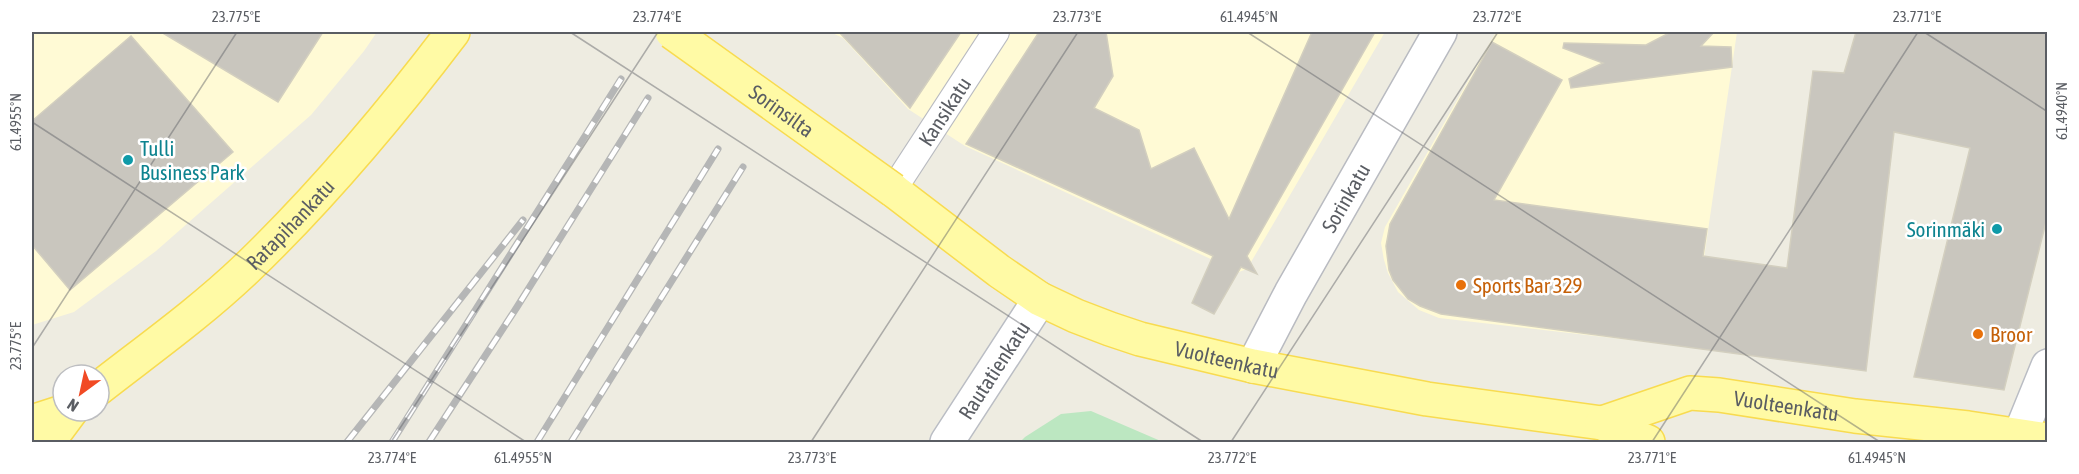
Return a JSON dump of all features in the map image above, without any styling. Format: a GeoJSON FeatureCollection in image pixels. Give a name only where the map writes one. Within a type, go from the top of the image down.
{"type":"FeatureCollection","features":[{"type":"Feature","properties":{"kind":"main road","name":"Ratapihankatu"},"geometry":{"type":"LineString","coordinates":[[111,379],[247,268],[326,189],[369,139],[453,32]]}},
{"type":"Feature","properties":{"kind":"main road","name":"Sorinsilta"},"geometry":{"type":"LineString","coordinates":[[672,32],[892,190]]}},
{"type":"Feature","properties":{"kind":"main road","name":"Vuolteenkatu"},"geometry":{"type":"LineString","coordinates":[[892,190],[1040,299],[1076,316],[1140,339],[1253,366],[1428,399],[1602,423],[1648,442]]}},
{"type":"Feature","properties":{"kind":"main road","name":"Vuolteenkatu"},"geometry":{"type":"LineString","coordinates":[[1602,423],[1690,393],[1719,395],[1855,417],[2028,439]]}},
{"type":"Feature","properties":{"kind":"main road"},"geometry":{"type":"LineString","coordinates":[[32,422],[51,416]]}},
{"type":"Feature","properties":{"kind":"main road"},"geometry":{"type":"LineString","coordinates":[[48,442],[62,423]]}},
{"type":"Feature","properties":{"kind":"street","name":"Sorinkatu"},"geometry":{"type":"LineString","coordinates":[[1253,366],[1291,293],[1440,32]]}},
{"type":"Feature","properties":{"kind":"street","name":"Rautatienkatu"},"geometry":{"type":"LineString","coordinates":[[947,442],[1040,299]]}},
{"type":"Feature","properties":{"kind":"street"},"geometry":{"type":"LineString","coordinates":[[2028,439],[2048,366]]}},
{"type":"Feature","properties":{"kind":"lane","name":"Kansikatu"},"geometry":{"type":"LineString","coordinates":[[892,190],[996,32]]}},
{"type":"Feature","properties":{"kind":"shaded area","name":"Tulli Business Park"},"geometry":{"type":"Polygon","coordinates":[[[32,32],[377,32],[311,115],[156,251],[74,312],[32,325],[32,32]]]}},
{"type":"Feature","properties":{"kind":"shaded area"},"geometry":{"type":"Polygon","coordinates":[[[830,32],[1385,32],[1247,269],[1239,272],[965,146],[908,109],[843,38],[830,32]]]}},
{"type":"Feature","properties":{"kind":"shaded area"},"geometry":{"type":"Polygon","coordinates":[[[1496,32],[1737,32],[1691,347],[1439,318],[1419,310],[1398,292],[1384,260],[1381,243],[1385,227],[1496,32]]]}},
{"type":"Feature","properties":{"kind":"green space"},"geometry":{"type":"Polygon","coordinates":[[[1091,411],[1163,442],[1020,442],[1061,414],[1091,411]]]}},
{"type":"Feature","properties":{"kind":"building"},"geometry":{"type":"Polygon","coordinates":[[[161,32],[323,32],[278,102],[161,32]]]}},
{"type":"Feature","properties":{"kind":"building"},"geometry":{"type":"Polygon","coordinates":[[[839,32],[961,32],[910,108],[839,32]]]}},
{"type":"Feature","properties":{"kind":"building"},"geometry":{"type":"Polygon","coordinates":[[[1039,32],[1106,32],[1113,76],[1094,108],[1139,130],[1151,169],[1194,148],[1229,219],[1312,32],[1375,32],[1247,256],[1257,274],[1241,267],[1214,314],[1192,303],[1213,256],[966,144],[1039,32]]]}},
{"type":"Feature","properties":{"kind":"building"},"geometry":{"type":"Polygon","coordinates":[[[1671,32],[1714,32],[1701,46],[1731,47],[1732,67],[1571,88],[1569,79],[1603,63],[1563,48],[1564,43],[1646,45],[1671,32]]]}},
{"type":"Feature","properties":{"kind":"building"},"geometry":{"type":"Polygon","coordinates":[[[1856,32],[2048,32],[2048,214],[2004,390],[1914,377],[1970,148],[1894,132],[1866,371],[1441,314],[1408,299],[1393,280],[1389,270],[1386,246],[1390,224],[1492,42],[1562,80],[1494,200],[1707,229],[1703,256],[1787,268],[1813,71],[1844,73],[1856,32]]]}},
{"type":"Feature","properties":{"kind":"building","name":"Tulli Business Park"},"geometry":{"type":"Polygon","coordinates":[[[131,36],[233,152],[70,290],[32,245],[32,121],[131,36]]]}},
{"type":"Feature","properties":{"kind":"railway"},"geometry":{"type":"LineString","coordinates":[[392,442],[621,79]]}},
{"type":"Feature","properties":{"kind":"railway"},"geometry":{"type":"LineString","coordinates":[[429,442],[648,98]]}},
{"type":"Feature","properties":{"kind":"railway"},"geometry":{"type":"LineString","coordinates":[[537,442],[718,149]]}},
{"type":"Feature","properties":{"kind":"railway"},"geometry":{"type":"LineString","coordinates":[[571,442],[743,167]]}},
{"type":"Feature","properties":{"kind":"railway"},"geometry":{"type":"LineString","coordinates":[[347,442],[523,220]]}},
{"type":"Feature","properties":{"kind":"place","name":"Tulli Business Park"},"geometry":{"type":"Point","coordinates":[128,160]}},
{"type":"Feature","properties":{"kind":"place","name":"Sorinmäki"},"geometry":{"type":"Point","coordinates":[1997,229]}},
{"type":"Feature","properties":{"kind":"place","name":"Sports Bar 329"},"geometry":{"type":"Point","coordinates":[1461,285]}},
{"type":"Feature","properties":{"kind":"place","name":"Broor"},"geometry":{"type":"Point","coordinates":[1978,334]}}]}
